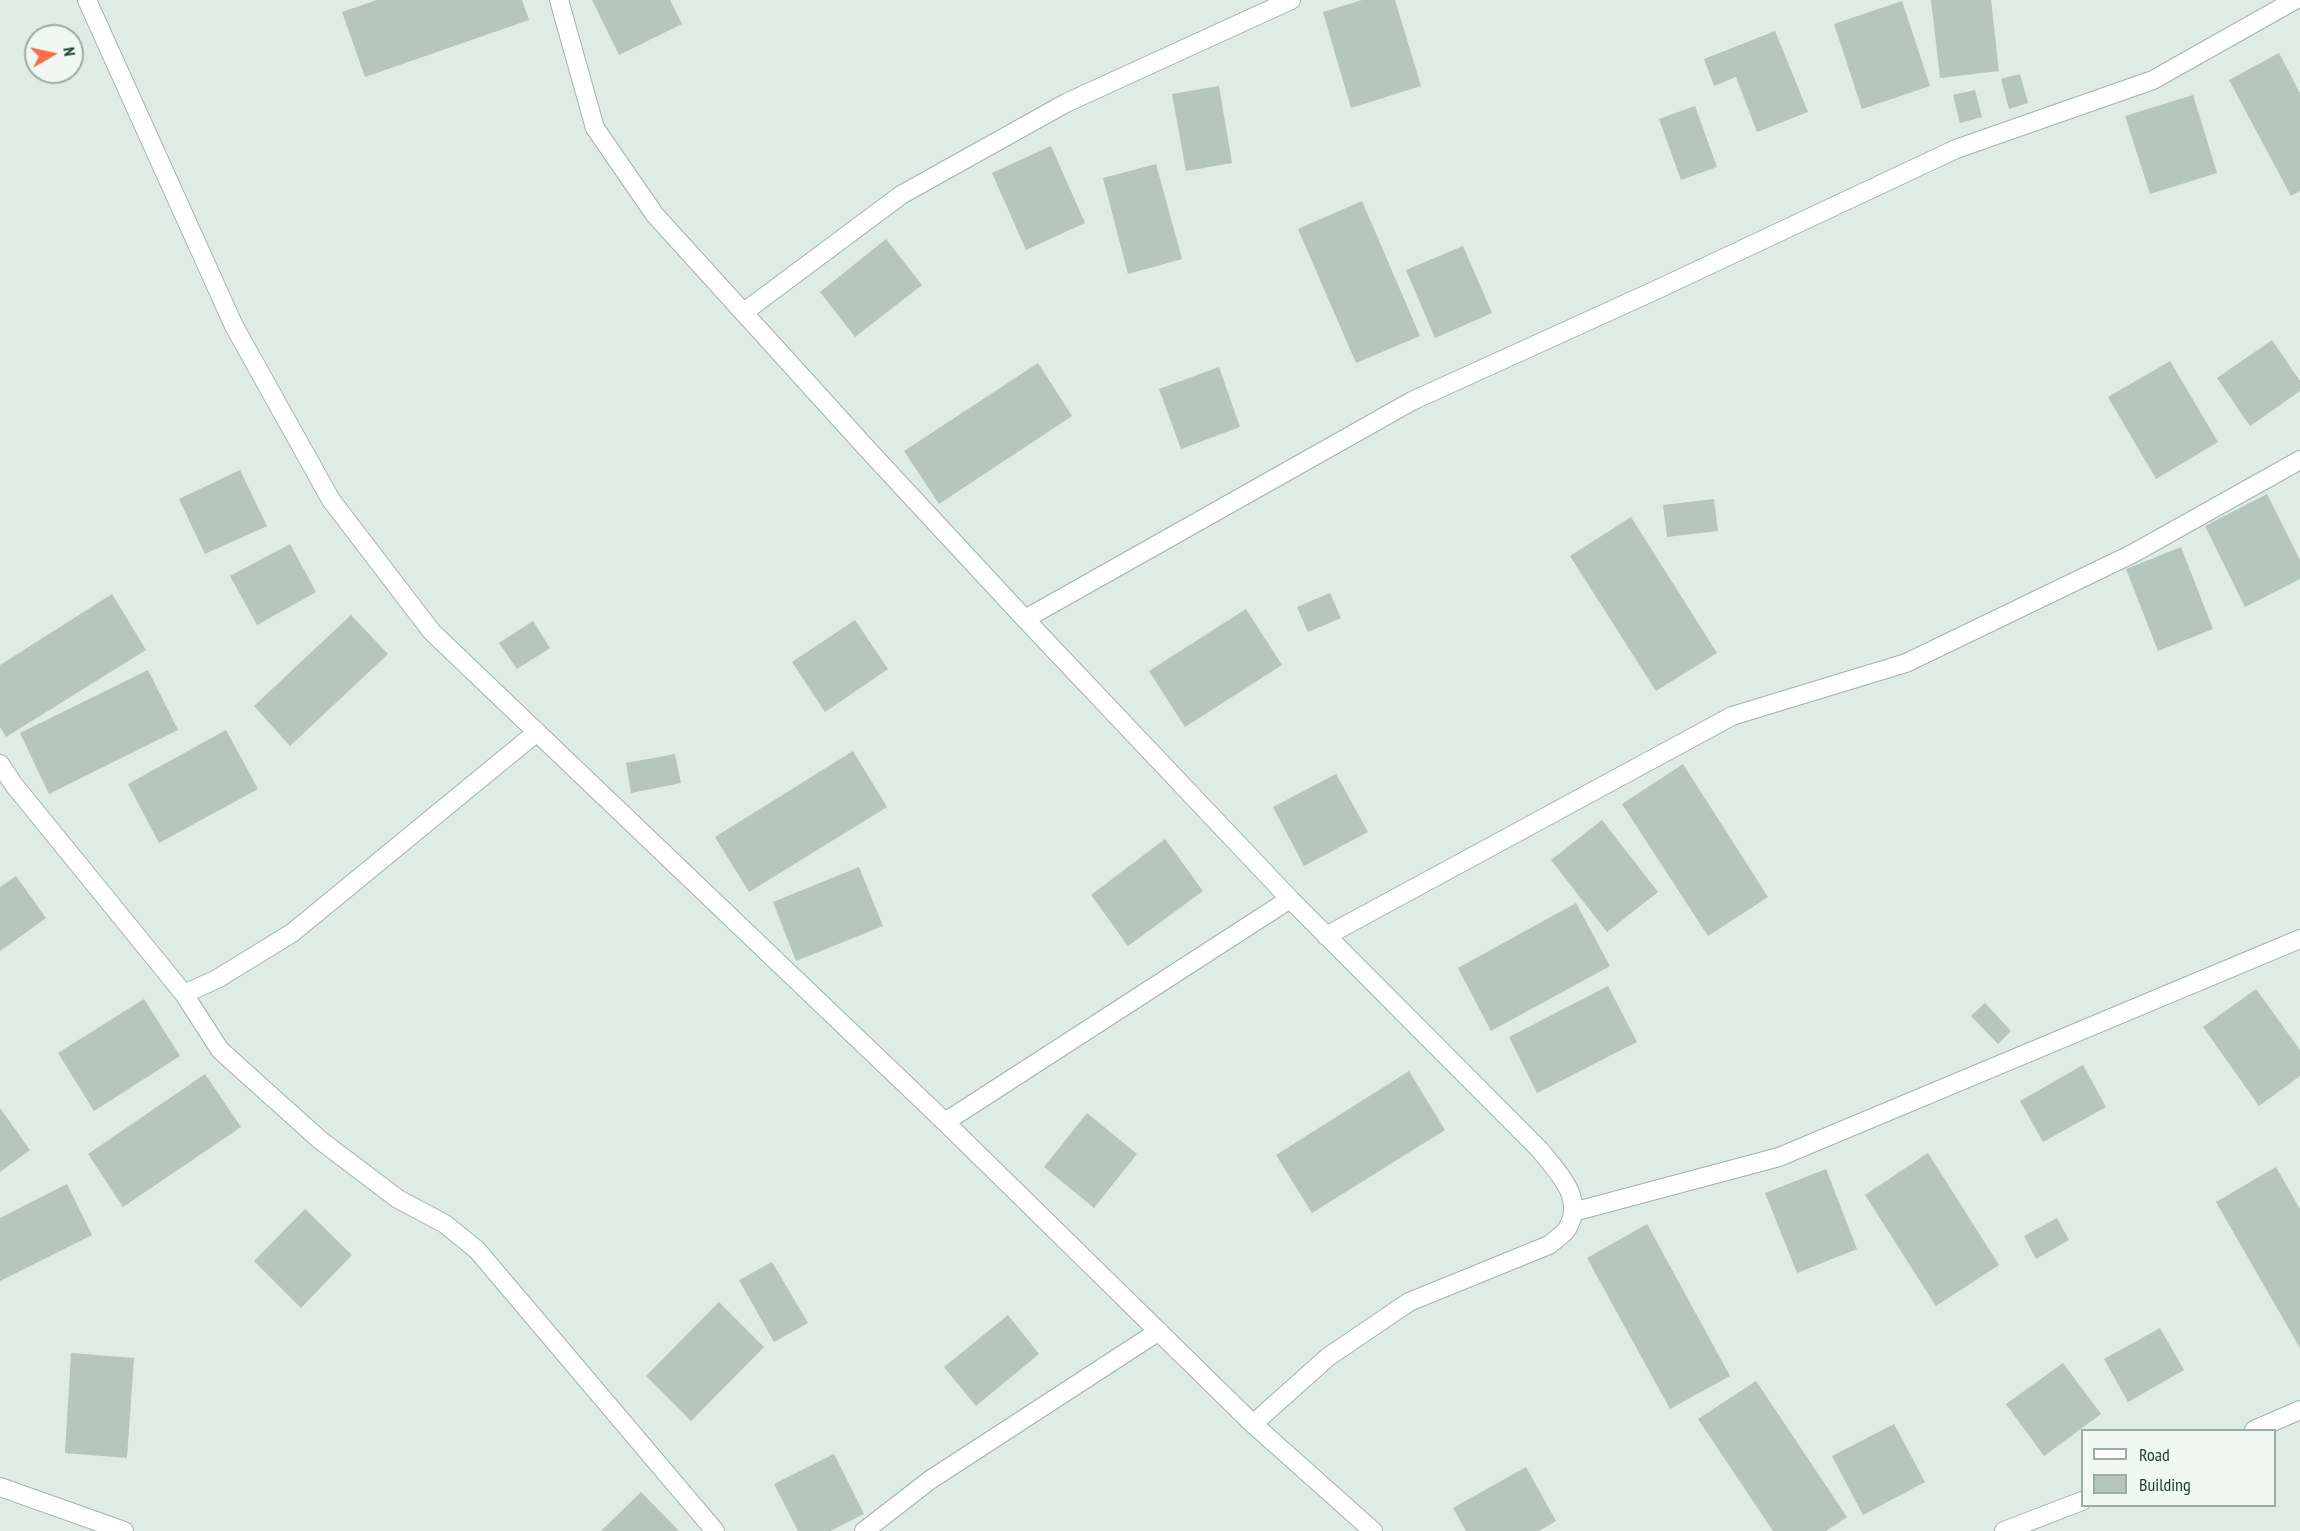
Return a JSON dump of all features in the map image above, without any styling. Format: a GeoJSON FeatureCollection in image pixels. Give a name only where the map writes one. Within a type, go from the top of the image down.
{"type":"FeatureCollection","features":[{"type":"Feature","properties":{"kind":"street"},"geometry":{"type":"LineString","coordinates":[[87,0],[234,326],[331,500],[432,632],[945,1122],[1253,1424],[1372,1531]]}},
{"type":"Feature","properties":{"kind":"street"},"geometry":{"type":"LineString","coordinates":[[559,0],[595,128],[656,215],[1025,619],[1326,936],[1540,1150],[1569,1188],[1573,1212],[1566,1230],[1549,1245],[1409,1302],[1328,1357],[1253,1424]]}},
{"type":"Feature","properties":{"kind":"street"},"geometry":{"type":"LineString","coordinates":[[744,312],[900,195],[1066,103],[1291,0]]}},
{"type":"Feature","properties":{"kind":"street"},"geometry":{"type":"LineString","coordinates":[[1025,619],[1412,401],[1656,290],[1956,149],[2153,80],[2295,0]]}},
{"type":"Feature","properties":{"kind":"street"},"geometry":{"type":"LineString","coordinates":[[1326,936],[1732,716],[1906,663],[2132,554],[2300,460]]}},
{"type":"Feature","properties":{"kind":"street"},"geometry":{"type":"LineString","coordinates":[[184,994],[217,979],[292,933],[537,732]]}},
{"type":"Feature","properties":{"kind":"street"},"geometry":{"type":"LineString","coordinates":[[0,764],[14,785],[184,994],[220,1050],[320,1140],[398,1199],[445,1224],[477,1250],[715,1531]]}},
{"type":"Feature","properties":{"kind":"street"},"geometry":{"type":"LineString","coordinates":[[945,1122],[1290,898]]}},
{"type":"Feature","properties":{"kind":"street"},"geometry":{"type":"LineString","coordinates":[[1573,1212],[1779,1157],[2300,939]]}},
{"type":"Feature","properties":{"kind":"street"},"geometry":{"type":"LineString","coordinates":[[864,1531],[930,1480],[1159,1331]]}},
{"type":"Feature","properties":{"kind":"street"},"geometry":{"type":"LineString","coordinates":[[2258,1429],[2300,1410]]}},
{"type":"Feature","properties":{"kind":"street"},"geometry":{"type":"LineString","coordinates":[[0,1487],[124,1531]]}},
{"type":"Feature","properties":{"kind":"street"},"geometry":{"type":"LineString","coordinates":[[2004,1531],[2081,1501]]}},
{"type":"Feature","properties":{"kind":"building"},"geometry":{"type":"Polygon","coordinates":[[[377,0],[522,0],[529,20],[365,77],[342,12],[377,0]]]}},
{"type":"Feature","properties":{"kind":"building"},"geometry":{"type":"Polygon","coordinates":[[[592,0],[670,0],[682,24],[619,55],[592,0]]]}},
{"type":"Feature","properties":{"kind":"building"},"geometry":{"type":"Polygon","coordinates":[[[1362,0],[1395,0],[1421,86],[1351,108],[1323,12],[1362,0]]]}},
{"type":"Feature","properties":{"kind":"building"},"geometry":{"type":"Polygon","coordinates":[[[1931,0],[1991,0],[1999,71],[1940,78],[1931,0]]]}},
{"type":"Feature","properties":{"kind":"building"},"geometry":{"type":"Polygon","coordinates":[[[1902,1],[1930,86],[1862,109],[1834,24],[1902,1]]]}},
{"type":"Feature","properties":{"kind":"building"},"geometry":{"type":"Polygon","coordinates":[[[1775,31],[1808,112],[1757,132],[1736,77],[1714,86],[1704,59],[1775,31]]]}},
{"type":"Feature","properties":{"kind":"building"},"geometry":{"type":"Polygon","coordinates":[[[2279,53],[2300,93],[2300,191],[2291,196],[2229,80],[2279,53]]]}},
{"type":"Feature","properties":{"kind":"building"},"geometry":{"type":"Polygon","coordinates":[[[2020,74],[2028,103],[2009,109],[2001,79],[2020,74]]]}},
{"type":"Feature","properties":{"kind":"building"},"geometry":{"type":"Polygon","coordinates":[[[1219,86],[1232,163],[1186,171],[1172,94],[1219,86]]]}},
{"type":"Feature","properties":{"kind":"building"},"geometry":{"type":"Polygon","coordinates":[[[1975,90],[1982,117],[1960,123],[1953,95],[1975,90]]]}},
{"type":"Feature","properties":{"kind":"building"},"geometry":{"type":"Polygon","coordinates":[[[2193,95],[2217,173],[2150,194],[2125,116],[2193,95]]]}},
{"type":"Feature","properties":{"kind":"building"},"geometry":{"type":"Polygon","coordinates":[[[1695,106],[1717,167],[1681,180],[1659,119],[1695,106]]]}},
{"type":"Feature","properties":{"kind":"building"},"geometry":{"type":"Polygon","coordinates":[[[1051,146],[1085,223],[1026,250],[992,173],[1051,146]]]}},
{"type":"Feature","properties":{"kind":"building"},"geometry":{"type":"Polygon","coordinates":[[[1156,164],[1182,259],[1128,274],[1103,178],[1156,164]]]}},
{"type":"Feature","properties":{"kind":"building"},"geometry":{"type":"Polygon","coordinates":[[[1362,201],[1420,336],[1356,363],[1298,229],[1362,201]]]}},
{"type":"Feature","properties":{"kind":"building"},"geometry":{"type":"Polygon","coordinates":[[[886,239],[922,285],[855,337],[820,292],[886,239]]]}},
{"type":"Feature","properties":{"kind":"building"},"geometry":{"type":"Polygon","coordinates":[[[1463,246],[1492,313],[1435,338],[1406,270],[1463,246]]]}},
{"type":"Feature","properties":{"kind":"building"},"geometry":{"type":"Polygon","coordinates":[[[2272,340],[2300,381],[2300,391],[2250,426],[2217,378],[2272,340]]]}},
{"type":"Feature","properties":{"kind":"building"},"geometry":{"type":"Polygon","coordinates":[[[2170,361],[2218,442],[2156,479],[2108,397],[2170,361]]]}},
{"type":"Feature","properties":{"kind":"building"},"geometry":{"type":"Polygon","coordinates":[[[1038,363],[1072,416],[939,504],[904,451],[1038,363]]]}},
{"type":"Feature","properties":{"kind":"building"},"geometry":{"type":"Polygon","coordinates":[[[1219,367],[1240,427],[1181,449],[1159,389],[1219,367]]]}},
{"type":"Feature","properties":{"kind":"building"},"geometry":{"type":"Polygon","coordinates":[[[240,470],[267,526],[205,554],[179,499],[240,470]]]}},
{"type":"Feature","properties":{"kind":"building"},"geometry":{"type":"Polygon","coordinates":[[[2267,494],[2300,560],[2300,579],[2245,607],[2205,526],[2267,494]]]}},
{"type":"Feature","properties":{"kind":"building"},"geometry":{"type":"Polygon","coordinates":[[[1714,499],[1718,531],[1667,537],[1663,505],[1714,499]]]}},
{"type":"Feature","properties":{"kind":"building"},"geometry":{"type":"Polygon","coordinates":[[[1631,517],[1717,653],[1656,691],[1570,556],[1631,517]]]}},
{"type":"Feature","properties":{"kind":"building"},"geometry":{"type":"Polygon","coordinates":[[[290,544],[316,592],[257,625],[230,576],[290,544]]]}},
{"type":"Feature","properties":{"kind":"building"},"geometry":{"type":"Polygon","coordinates":[[[2181,547],[2213,629],[2158,651],[2126,569],[2181,547]]]}},
{"type":"Feature","properties":{"kind":"building"},"geometry":{"type":"Polygon","coordinates":[[[1330,593],[1341,618],[1308,632],[1297,607],[1330,593]]]}},
{"type":"Feature","properties":{"kind":"building"},"geometry":{"type":"Polygon","coordinates":[[[112,594],[146,650],[6,737],[0,727],[0,665],[112,594]]]}},
{"type":"Feature","properties":{"kind":"building"},"geometry":{"type":"Polygon","coordinates":[[[1246,609],[1282,665],[1185,727],[1149,671],[1246,609]]]}},
{"type":"Feature","properties":{"kind":"building"},"geometry":{"type":"Polygon","coordinates":[[[351,615],[388,654],[290,746],[254,706],[351,615]]]}},
{"type":"Feature","properties":{"kind":"building"},"geometry":{"type":"Polygon","coordinates":[[[855,620],[888,669],[825,712],[792,662],[855,620]]]}},
{"type":"Feature","properties":{"kind":"building"},"geometry":{"type":"Polygon","coordinates":[[[533,621],[550,648],[517,669],[499,643],[533,621]]]}},
{"type":"Feature","properties":{"kind":"building"},"geometry":{"type":"Polygon","coordinates":[[[148,670],[178,730],[49,794],[20,733],[148,670]]]}},
{"type":"Feature","properties":{"kind":"building"},"geometry":{"type":"Polygon","coordinates":[[[226,730],[258,789],[159,843],[128,784],[226,730]]]}},
{"type":"Feature","properties":{"kind":"building"},"geometry":{"type":"Polygon","coordinates":[[[853,751],[887,807],[749,892],[715,837],[853,751]]]}},
{"type":"Feature","properties":{"kind":"building"},"geometry":{"type":"Polygon","coordinates":[[[675,754],[681,783],[631,793],[626,763],[675,754]]]}},
{"type":"Feature","properties":{"kind":"building"},"geometry":{"type":"Polygon","coordinates":[[[1683,764],[1768,897],[1708,936],[1622,804],[1683,764]]]}},
{"type":"Feature","properties":{"kind":"building"},"geometry":{"type":"Polygon","coordinates":[[[1336,774],[1368,832],[1304,866],[1273,807],[1336,774]]]}},
{"type":"Feature","properties":{"kind":"building"},"geometry":{"type":"Polygon","coordinates":[[[1602,820],[1658,892],[1607,932],[1551,860],[1602,820]]]}},
{"type":"Feature","properties":{"kind":"building"},"geometry":{"type":"Polygon","coordinates":[[[1165,839],[1203,891],[1128,946],[1091,895],[1165,839]]]}},
{"type":"Feature","properties":{"kind":"building"},"geometry":{"type":"Polygon","coordinates":[[[859,867],[883,926],[796,961],[773,902],[859,867]]]}},
{"type":"Feature","properties":{"kind":"building"},"geometry":{"type":"Polygon","coordinates":[[[16,876],[46,918],[0,951],[0,887],[16,876]]]}},
{"type":"Feature","properties":{"kind":"building"},"geometry":{"type":"Polygon","coordinates":[[[1576,903],[1610,966],[1491,1031],[1458,968],[1576,903]]]}},
{"type":"Feature","properties":{"kind":"building"},"geometry":{"type":"Polygon","coordinates":[[[1608,986],[1637,1042],[1537,1093],[1509,1037],[1608,986]]]}},
{"type":"Feature","properties":{"kind":"building"},"geometry":{"type":"Polygon","coordinates":[[[2256,989],[2300,1050],[2300,1076],[2259,1106],[2203,1027],[2256,989]]]}},
{"type":"Feature","properties":{"kind":"building"},"geometry":{"type":"Polygon","coordinates":[[[144,999],[180,1056],[94,1111],[58,1053],[144,999]]]}},
{"type":"Feature","properties":{"kind":"building"},"geometry":{"type":"Polygon","coordinates":[[[1985,1003],[2011,1031],[1998,1044],[1971,1016],[1985,1003]]]}},
{"type":"Feature","properties":{"kind":"building"},"geometry":{"type":"Polygon","coordinates":[[[2083,1065],[2106,1107],[2043,1142],[2020,1101],[2083,1065]]]}},
{"type":"Feature","properties":{"kind":"building"},"geometry":{"type":"Polygon","coordinates":[[[1409,1071],[1445,1130],[1312,1213],[1276,1155],[1409,1071]]]}},
{"type":"Feature","properties":{"kind":"building"},"geometry":{"type":"Polygon","coordinates":[[[205,1074],[241,1127],[123,1207],[88,1154],[205,1074]]]}},
{"type":"Feature","properties":{"kind":"building"},"geometry":{"type":"Polygon","coordinates":[[[0,1108],[30,1150],[0,1172],[0,1108]]]}},
{"type":"Feature","properties":{"kind":"building"},"geometry":{"type":"Polygon","coordinates":[[[1087,1113],[1137,1154],[1094,1208],[1044,1167],[1087,1113]]]}},
{"type":"Feature","properties":{"kind":"building"},"geometry":{"type":"Polygon","coordinates":[[[1928,1153],[1999,1265],[1936,1306],[1865,1195],[1928,1153]]]}},
{"type":"Feature","properties":{"kind":"building"},"geometry":{"type":"Polygon","coordinates":[[[2276,1167],[2300,1209],[2300,1348],[2216,1202],[2276,1167]]]}},
{"type":"Feature","properties":{"kind":"building"},"geometry":{"type":"Polygon","coordinates":[[[1826,1169],[1857,1249],[1797,1273],[1765,1193],[1826,1169]]]}},
{"type":"Feature","properties":{"kind":"building"},"geometry":{"type":"Polygon","coordinates":[[[67,1184],[92,1235],[0,1281],[0,1218],[67,1184]]]}},
{"type":"Feature","properties":{"kind":"building"},"geometry":{"type":"Polygon","coordinates":[[[305,1209],[352,1255],[301,1308],[254,1261],[305,1209]]]}},
{"type":"Feature","properties":{"kind":"building"},"geometry":{"type":"Polygon","coordinates":[[[2057,1218],[2069,1240],[2036,1259],[2024,1236],[2057,1218]]]}},
{"type":"Feature","properties":{"kind":"building"},"geometry":{"type":"Polygon","coordinates":[[[1647,1224],[1730,1376],[1670,1409],[1587,1258],[1647,1224]]]}},
{"type":"Feature","properties":{"kind":"building"},"geometry":{"type":"Polygon","coordinates":[[[772,1262],[808,1323],[774,1342],[739,1280],[772,1262]]]}},
{"type":"Feature","properties":{"kind":"building"},"geometry":{"type":"Polygon","coordinates":[[[719,1302],[764,1347],[691,1421],[646,1376],[719,1302]]]}},
{"type":"Feature","properties":{"kind":"building"},"geometry":{"type":"Polygon","coordinates":[[[1008,1315],[1039,1354],[976,1406],[944,1367],[1008,1315]]]}},
{"type":"Feature","properties":{"kind":"building"},"geometry":{"type":"Polygon","coordinates":[[[2160,1328],[2184,1370],[2128,1402],[2104,1359],[2160,1328]]]}},
{"type":"Feature","properties":{"kind":"building"},"geometry":{"type":"Polygon","coordinates":[[[71,1353],[134,1358],[127,1458],[65,1453],[71,1353]]]}},
{"type":"Feature","properties":{"kind":"building"},"geometry":{"type":"Polygon","coordinates":[[[2063,1363],[2101,1414],[2044,1456],[2006,1404],[2063,1363]]]}},
{"type":"Feature","properties":{"kind":"building"},"geometry":{"type":"Polygon","coordinates":[[[1756,1381],[1847,1517],[1826,1531],[1773,1531],[1698,1419],[1756,1381]]]}},
{"type":"Feature","properties":{"kind":"building"},"geometry":{"type":"Polygon","coordinates":[[[1894,1424],[1925,1482],[1863,1515],[1832,1456],[1894,1424]]]}},
{"type":"Feature","properties":{"kind":"building"},"geometry":{"type":"Polygon","coordinates":[[[834,1454],[864,1514],[830,1531],[798,1531],[774,1484],[834,1454]]]}},
{"type":"Feature","properties":{"kind":"building"},"geometry":{"type":"Polygon","coordinates":[[[1526,1467],[1556,1521],[1539,1531],[1466,1531],[1453,1508],[1526,1467]]]}},
{"type":"Feature","properties":{"kind":"building"},"geometry":{"type":"Polygon","coordinates":[[[641,1492],[679,1531],[601,1531],[641,1492]]]}}]}
